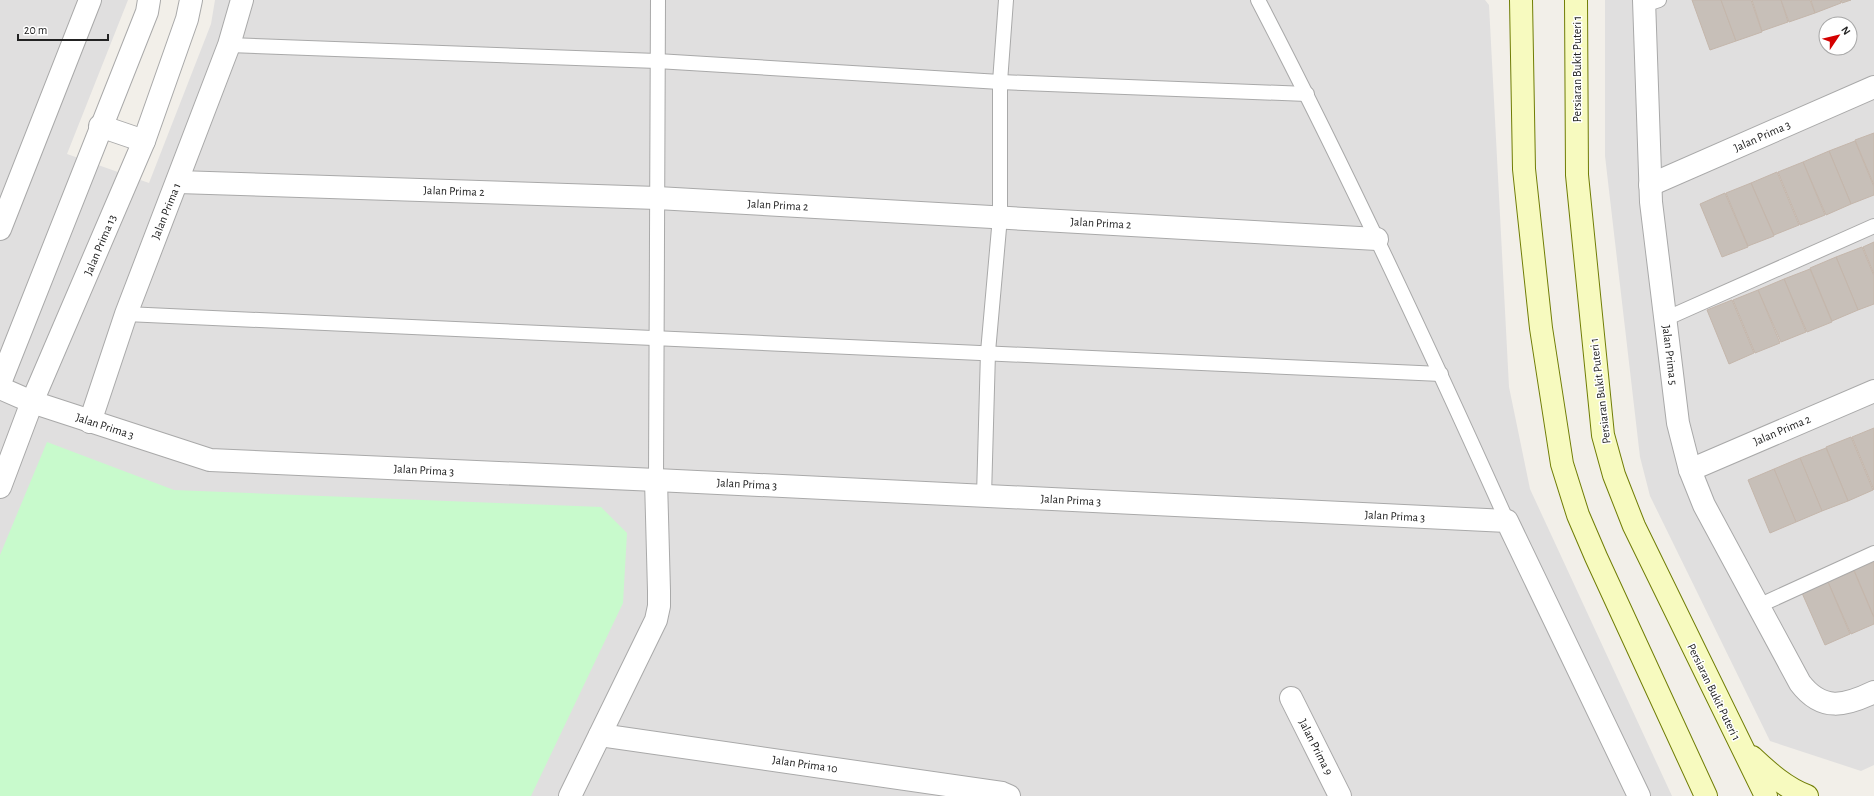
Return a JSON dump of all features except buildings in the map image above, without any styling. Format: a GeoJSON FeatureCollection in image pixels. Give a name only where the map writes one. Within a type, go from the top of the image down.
{"type":"FeatureCollection","features":[{"type":"Feature","properties":{"kind":"street"},"geometry":{"type":"LineString","coordinates":[[0,229],[90,0]]}},
{"type":"Feature","properties":{"kind":"street"},"geometry":{"type":"LineString","coordinates":[[0,383],[146,12],[149,0]]}},
{"type":"Feature","properties":{"kind":"street","name":"Jalan Prima 13"},"geometry":{"type":"LineString","coordinates":[[0,486],[32,402],[144,141],[187,20],[190,0]]}},
{"type":"Feature","properties":{"kind":"street","name":"Jalan Prima 1"},"geometry":{"type":"LineString","coordinates":[[90,422],[126,314],[178,182],[229,45],[242,0]]}},
{"type":"Feature","properties":{"kind":"street","name":"Persiaran Bukit Puteri 1"},"geometry":{"type":"LineString","coordinates":[[1576,0],[1578,175],[1603,435],[1614,475],[1634,526],[1766,796]]}},
{"type":"Feature","properties":{"kind":"street"},"geometry":{"type":"LineString","coordinates":[[1520,1],[1524,169],[1541,328],[1562,464],[1578,516],[1706,796]]}},
{"type":"Feature","properties":{"kind":"street","name":"Jalan Prima 5"},"geometry":{"type":"LineString","coordinates":[[1649,2],[1650,185],[1678,423],[1690,470],[1704,505],[1800,683],[1807,693],[1818,700],[1830,704],[1844,704],[1853,702],[1874,692]]}},
{"type":"Feature","properties":{"kind":"street","name":"Jalan Prima 3"},"geometry":{"type":"LineString","coordinates":[[1650,185],[1874,88]]}},
{"type":"Feature","properties":{"kind":"street"},"geometry":{"type":"LineString","coordinates":[[100,126],[144,141]]}},
{"type":"Feature","properties":{"kind":"street","name":"Jalan Prima 2"},"geometry":{"type":"LineString","coordinates":[[178,182],[656,198],[1377,239]]}},
{"type":"Feature","properties":{"kind":"street","name":"Jalan Prima 3"},"geometry":{"type":"LineString","coordinates":[[0,388],[32,402],[90,422],[210,460],[656,480],[1507,522]]}},
{"type":"Feature","properties":{"kind":"street","name":"Jalan Prima 2"},"geometry":{"type":"LineString","coordinates":[[1690,470],[1874,391]]}},
{"type":"Feature","properties":{"kind":"street"},"geometry":{"type":"LineString","coordinates":[[570,796],[656,620],[659,606],[656,480]]}},
{"type":"Feature","properties":{"kind":"street"},"geometry":{"type":"LineString","coordinates":[[1507,522],[1639,796]]}},
{"type":"Feature","properties":{"kind":"street","name":"Jalan Prima 9"},"geometry":{"type":"LineString","coordinates":[[1291,698],[1340,796]]}},
{"type":"Feature","properties":{"kind":"street","name":"Jalan Prima 10"},"geometry":{"type":"LineString","coordinates":[[600,735],[1002,793],[1009,796]]}},
{"type":"Feature","properties":{"kind":"street"},"geometry":{"type":"LineString","coordinates":[[1741,746],[1772,776],[1798,792],[1808,796]]}},
{"type":"Feature","properties":{"kind":"lane"},"geometry":{"type":"LineString","coordinates":[[656,480],[658,0]]}},
{"type":"Feature","properties":{"kind":"lane"},"geometry":{"type":"LineString","coordinates":[[984,496],[988,352],[1000,218],[1000,82],[1006,0]]}},
{"type":"Feature","properties":{"kind":"lane"},"geometry":{"type":"LineString","coordinates":[[1258,0],[1307,94],[1377,239],[1441,374],[1507,522]]}},
{"type":"Feature","properties":{"kind":"lane"},"geometry":{"type":"LineString","coordinates":[[229,45],[657,61],[1000,82],[1307,94]]}},
{"type":"Feature","properties":{"kind":"lane"},"geometry":{"type":"LineString","coordinates":[[1665,319],[1874,226]]}},
{"type":"Feature","properties":{"kind":"lane"},"geometry":{"type":"LineString","coordinates":[[126,314],[656,339],[988,352],[1441,374]]}},
{"type":"Feature","properties":{"kind":"lane"},"geometry":{"type":"LineString","coordinates":[[1758,606],[1874,553]]}},
{"type":"Feature","properties":{"kind":"shaded area"},"geometry":{"type":"Polygon","coordinates":[[[0,0],[128,0],[67,154],[149,183],[211,24],[215,0],[1485,0],[1489,5],[1509,387],[1530,489],[1672,796],[0,796],[0,0]]]}},
{"type":"Feature","properties":{"kind":"shaded area"},"geometry":{"type":"Polygon","coordinates":[[[1605,0],[1874,0],[1874,765],[1861,771],[1770,741],[1650,496],[1640,457],[1605,156],[1605,0]]]}},
{"type":"Feature","properties":{"kind":"green space"},"geometry":{"type":"Polygon","coordinates":[[[47,442],[174,490],[601,507],[627,533],[623,603],[531,796],[0,796],[0,555],[47,442]]]}}]}
